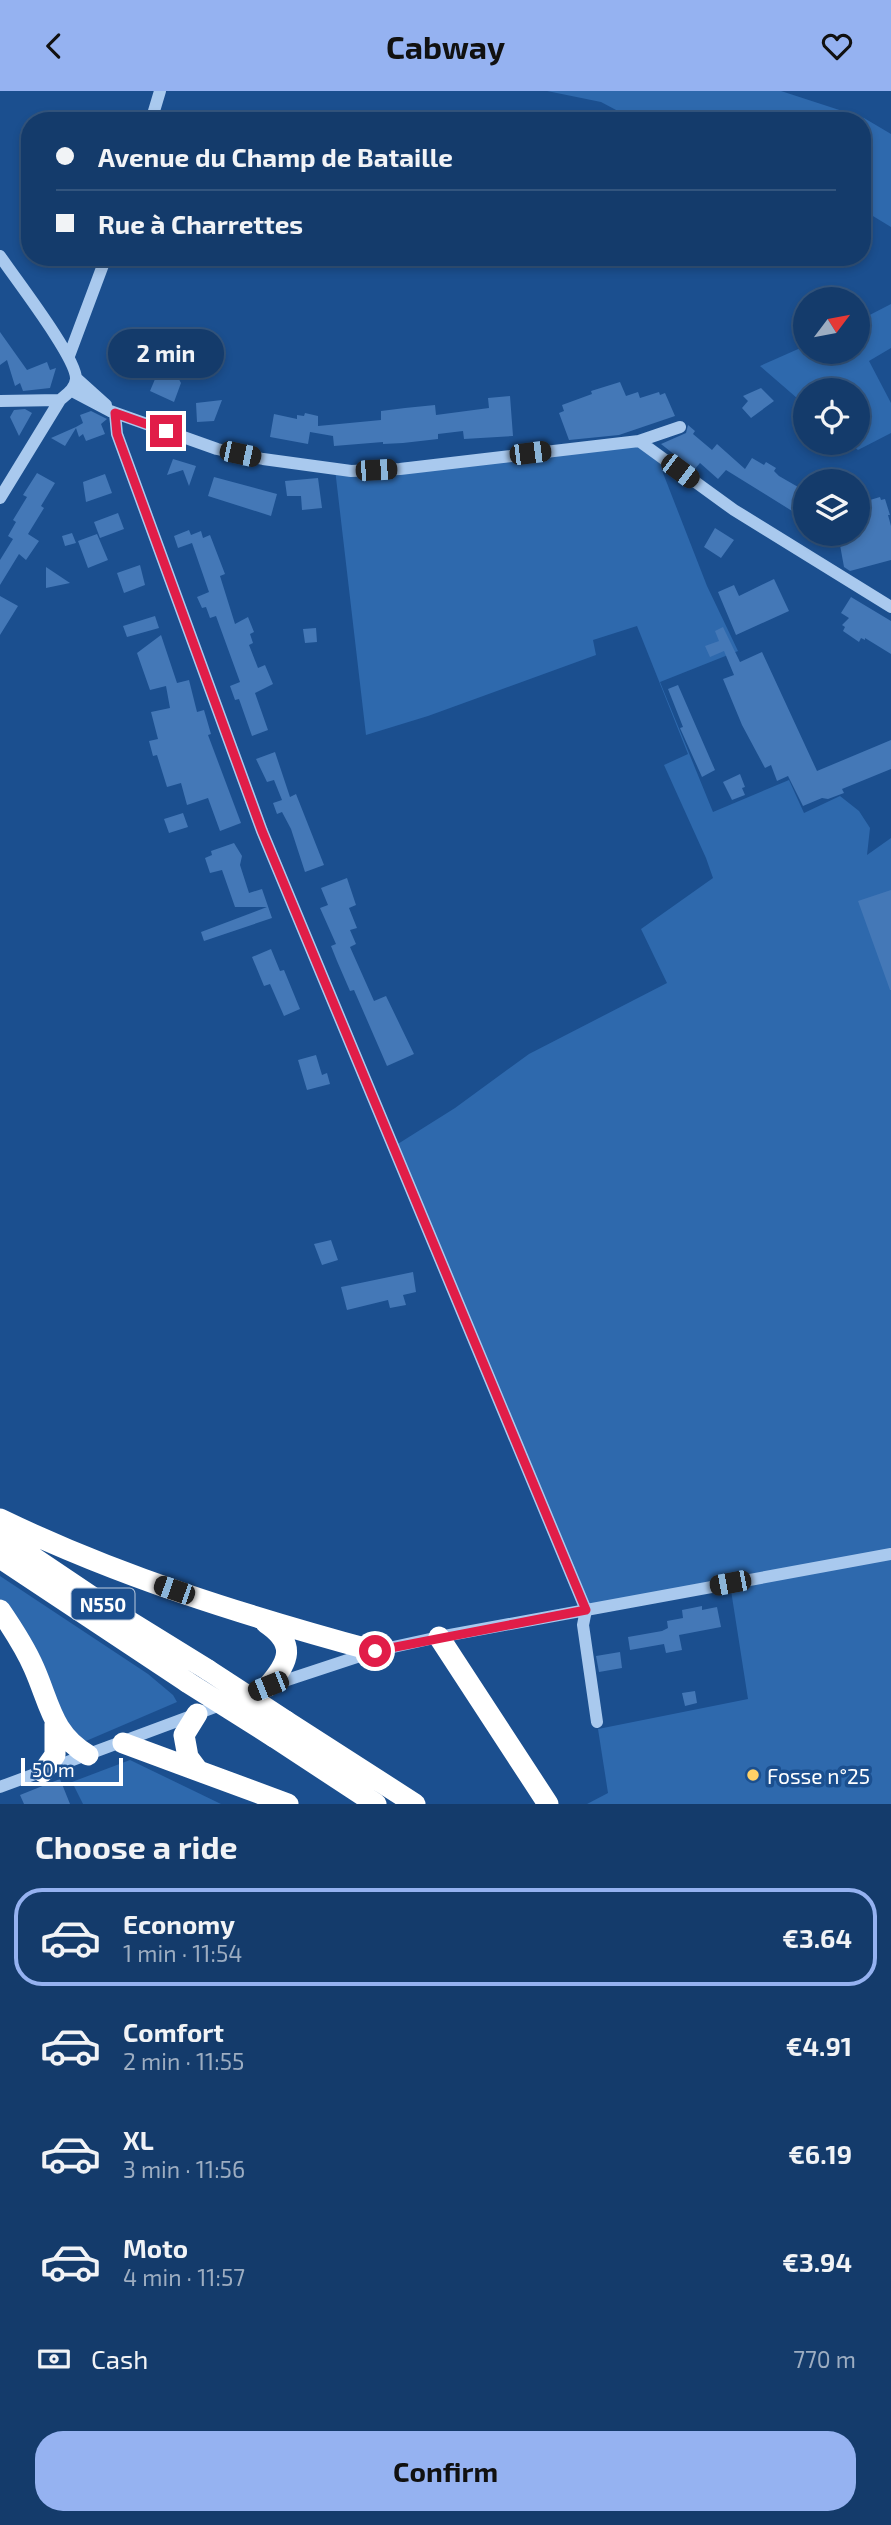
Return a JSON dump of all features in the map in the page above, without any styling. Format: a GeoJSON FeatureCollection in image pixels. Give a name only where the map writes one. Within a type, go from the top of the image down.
{"type":"FeatureCollection","features":[{"type":"Feature","properties":{"kind":"highway"},"geometry":{"type":"LineString","coordinates":[[0,1520],[59,1548],[129,1575],[264,1621],[375,1651]]}},
{"type":"Feature","properties":{"kind":"highway","name":"N550"},"geometry":{"type":"LineString","coordinates":[[0,1535],[118,1615],[208,1670],[376,1804]]}},
{"type":"Feature","properties":{"kind":"highway","name":"N550"},"geometry":{"type":"LineString","coordinates":[[0,1558],[187,1682],[280,1729],[415,1804]]}},
{"type":"Feature","properties":{"kind":"highway"},"geometry":{"type":"LineString","coordinates":[[0,1611],[34,1667],[55,1724],[55,1755],[43,1772]]}},
{"type":"Feature","properties":{"kind":"highway"},"geometry":{"type":"LineString","coordinates":[[264,1621],[278,1631],[287,1650],[287,1660],[282,1670],[268,1686]]}},
{"type":"Feature","properties":{"kind":"highway"},"geometry":{"type":"LineString","coordinates":[[439,1637],[548,1804]]}},
{"type":"Feature","properties":{"kind":"highway"},"geometry":{"type":"LineString","coordinates":[[197,1714],[184,1735],[188,1758],[197,1769]]}},
{"type":"Feature","properties":{"kind":"highway"},"geometry":{"type":"LineString","coordinates":[[55,1724],[75,1747],[88,1755]]}},
{"type":"Feature","properties":{"kind":"highway"},"geometry":{"type":"LineString","coordinates":[[123,1743],[288,1804]]}},
{"type":"Feature","properties":{"kind":"street"},"geometry":{"type":"LineString","coordinates":[[153,112],[160,91]]}},
{"type":"Feature","properties":{"kind":"street"},"geometry":{"type":"LineString","coordinates":[[0,256],[69,356],[76,378],[103,400],[112,412],[117,434],[262,831],[586,1610],[583,1625],[597,1722]]}},
{"type":"Feature","properties":{"kind":"street"},"geometry":{"type":"LineString","coordinates":[[69,356],[103,266]]}},
{"type":"Feature","properties":{"kind":"street"},"geometry":{"type":"LineString","coordinates":[[0,498],[60,400],[72,391],[76,378]]}},
{"type":"Feature","properties":{"kind":"street"},"geometry":{"type":"LineString","coordinates":[[72,391],[112,412],[217,449],[263,459],[351,471],[400,469],[639,441],[680,426]]}},
{"type":"Feature","properties":{"kind":"street"},"geometry":{"type":"LineString","coordinates":[[0,401],[60,400]]}},
{"type":"Feature","properties":{"kind":"street"},"geometry":{"type":"LineString","coordinates":[[639,441],[734,510],[891,607]]}},
{"type":"Feature","properties":{"kind":"street"},"geometry":{"type":"LineString","coordinates":[[0,1787],[123,1743],[268,1686],[375,1651],[891,1554]]}},
{"type":"Feature","properties":{"kind":"shaded area"},"geometry":{"type":"Polygon","coordinates":[[[547,91],[781,91],[846,112],[622,112],[601,102],[547,91]]]}},
{"type":"Feature","properties":{"kind":"shaded area"},"geometry":{"type":"Polygon","coordinates":[[[871,122],[891,134],[891,227],[871,215],[871,122]]]}},
{"type":"Feature","properties":{"kind":"shaded area"},"geometry":{"type":"Polygon","coordinates":[[[891,304],[891,348],[870,360],[870,315],[891,304]]]}},
{"type":"Feature","properties":{"kind":"shaded area"},"geometry":{"type":"Polygon","coordinates":[[[793,351],[793,364],[870,363],[891,403],[891,433],[870,444],[870,378],[793,378],[793,395],[760,366],[793,351]]]}},
{"type":"Feature","properties":{"kind":"shaded area"},"geometry":{"type":"Polygon","coordinates":[[[639,441],[661,457],[663,473],[707,586],[738,651],[660,682],[713,812],[789,780],[804,813],[840,796],[859,811],[870,828],[867,855],[891,838],[891,1804],[587,1804],[608,1793],[598,1729],[748,1699],[730,1584],[586,1610],[393,1147],[455,1108],[529,1054],[667,983],[641,929],[713,878],[664,765],[688,754],[637,626],[593,640],[596,655],[428,716],[366,735],[335,469],[639,441]]]}},
{"type":"Feature","properties":{"kind":"shaded area"},"geometry":{"type":"Polygon","coordinates":[[[0,1576],[148,1674],[173,1695],[177,1702],[79,1744],[0,1599],[0,1576]]]}},
{"type":"Feature","properties":{"kind":"shaded area"},"geometry":{"type":"Polygon","coordinates":[[[130,1760],[221,1804],[83,1804],[72,1782],[130,1760]]]}},
{"type":"Feature","properties":{"kind":"building"},"geometry":{"type":"Polygon","coordinates":[[[0,332],[27,370],[47,362],[50,370],[56,368],[50,388],[23,391],[20,383],[15,386],[7,360],[0,365],[0,332]]]}},
{"type":"Feature","properties":{"kind":"building"},"geometry":{"type":"Polygon","coordinates":[[[169,370],[175,372],[181,383],[174,402],[150,391],[158,372],[162,374],[169,370]]]}},
{"type":"Feature","properties":{"kind":"building"},"geometry":{"type":"Polygon","coordinates":[[[620,382],[626,396],[638,392],[640,398],[659,392],[660,395],[665,393],[675,416],[619,435],[569,440],[559,413],[564,411],[562,405],[592,394],[591,391],[620,382]]]}},
{"type":"Feature","properties":{"kind":"building"},"geometry":{"type":"Polygon","coordinates":[[[761,388],[774,401],[751,418],[742,408],[748,401],[743,396],[761,388]]]}},
{"type":"Feature","properties":{"kind":"building"},"geometry":{"type":"Polygon","coordinates":[[[510,396],[513,436],[464,439],[463,431],[438,434],[438,439],[334,446],[333,436],[310,432],[308,444],[270,437],[274,414],[297,419],[297,415],[304,416],[305,413],[318,416],[318,426],[381,420],[381,411],[405,408],[435,405],[436,415],[489,408],[488,398],[510,396]]]}},
{"type":"Feature","properties":{"kind":"building"},"geometry":{"type":"Polygon","coordinates":[[[222,400],[214,421],[197,422],[196,403],[222,400]]]}},
{"type":"Feature","properties":{"kind":"building"},"geometry":{"type":"Polygon","coordinates":[[[25,409],[32,413],[19,436],[10,417],[14,410],[25,409]]]}},
{"type":"Feature","properties":{"kind":"building"},"geometry":{"type":"Polygon","coordinates":[[[91,411],[107,419],[101,424],[105,434],[86,441],[83,434],[79,437],[76,428],[65,446],[51,438],[83,423],[80,415],[91,411]]]}},
{"type":"Feature","properties":{"kind":"building"},"geometry":{"type":"Polygon","coordinates":[[[688,425],[695,431],[693,434],[712,450],[717,444],[745,469],[752,458],[776,468],[774,471],[779,476],[793,484],[793,512],[726,470],[718,479],[700,463],[694,470],[661,444],[686,433],[688,425]]]}},
{"type":"Feature","properties":{"kind":"building"},"geometry":{"type":"Polygon","coordinates":[[[173,459],[196,466],[189,486],[183,470],[167,475],[173,459]]]}},
{"type":"Feature","properties":{"kind":"building"},"geometry":{"type":"Polygon","coordinates":[[[37,473],[55,483],[28,534],[39,541],[26,560],[19,554],[0,585],[0,560],[13,539],[8,536],[16,522],[13,520],[27,497],[23,495],[37,473]]]}},
{"type":"Feature","properties":{"kind":"building"},"geometry":{"type":"Polygon","coordinates":[[[105,474],[112,493],[86,502],[83,482],[105,474]]]}},
{"type":"Feature","properties":{"kind":"building"},"geometry":{"type":"Polygon","coordinates":[[[214,477],[277,494],[271,516],[208,496],[214,477]]]}},
{"type":"Feature","properties":{"kind":"building"},"geometry":{"type":"Polygon","coordinates":[[[318,478],[322,508],[302,510],[301,496],[287,496],[285,481],[318,478]]]}},
{"type":"Feature","properties":{"kind":"building"},"geometry":{"type":"Polygon","coordinates":[[[880,497],[881,500],[885,499],[890,515],[891,560],[850,571],[844,567],[840,546],[870,546],[870,500],[880,497]]]}},
{"type":"Feature","properties":{"kind":"building"},"geometry":{"type":"Polygon","coordinates":[[[118,513],[124,529],[100,538],[94,522],[118,513]]]}},
{"type":"Feature","properties":{"kind":"building"},"geometry":{"type":"Polygon","coordinates":[[[715,528],[734,540],[721,558],[704,547],[715,528]]]}},
{"type":"Feature","properties":{"kind":"building"},"geometry":{"type":"Polygon","coordinates":[[[189,530],[191,535],[201,531],[203,538],[210,535],[225,574],[220,576],[235,624],[248,617],[254,632],[250,634],[253,643],[249,645],[258,668],[265,665],[273,684],[255,693],[268,730],[252,736],[239,699],[235,700],[230,686],[240,682],[216,616],[210,618],[206,607],[202,608],[197,597],[209,592],[192,543],[178,548],[174,536],[189,530]]]}},
{"type":"Feature","properties":{"kind":"building"},"geometry":{"type":"Polygon","coordinates":[[[72,533],[76,543],[65,546],[62,536],[72,533]]]}},
{"type":"Feature","properties":{"kind":"building"},"geometry":{"type":"Polygon","coordinates":[[[97,534],[108,560],[88,568],[78,541],[97,534]]]}},
{"type":"Feature","properties":{"kind":"building"},"geometry":{"type":"Polygon","coordinates":[[[140,565],[145,585],[124,593],[117,573],[140,565]]]}},
{"type":"Feature","properties":{"kind":"building"},"geometry":{"type":"Polygon","coordinates":[[[46,567],[70,583],[46,588],[46,567]]]}},
{"type":"Feature","properties":{"kind":"building"},"geometry":{"type":"Polygon","coordinates":[[[774,579],[789,611],[736,635],[718,592],[734,585],[739,596],[774,579]]]}},
{"type":"Feature","properties":{"kind":"building"},"geometry":{"type":"Polygon","coordinates":[[[0,596],[18,606],[0,635],[0,596]]]}},
{"type":"Feature","properties":{"kind":"building"},"geometry":{"type":"Polygon","coordinates":[[[851,597],[891,621],[891,654],[865,638],[861,638],[859,642],[843,631],[845,627],[842,625],[849,618],[841,613],[851,597]]]}},
{"type":"Feature","properties":{"kind":"building"},"geometry":{"type":"Polygon","coordinates":[[[155,616],[159,628],[127,637],[123,626],[155,616]]]}},
{"type":"Feature","properties":{"kind":"building"},"geometry":{"type":"Polygon","coordinates":[[[723,627],[740,662],[762,652],[817,771],[891,740],[891,769],[842,789],[844,793],[803,806],[788,776],[777,781],[771,765],[765,768],[742,725],[723,679],[734,675],[724,651],[710,657],[705,646],[719,641],[715,631],[723,627]]]}},
{"type":"Feature","properties":{"kind":"building"},"geometry":{"type":"Polygon","coordinates":[[[316,628],[317,642],[305,643],[303,629],[316,628]]]}},
{"type":"Feature","properties":{"kind":"building"},"geometry":{"type":"Polygon","coordinates":[[[161,635],[177,683],[189,680],[197,712],[204,710],[211,734],[208,735],[241,823],[220,831],[208,798],[187,805],[181,783],[167,787],[157,755],[153,756],[149,741],[158,739],[151,712],[170,708],[166,686],[150,690],[137,653],[161,635]]]}},
{"type":"Feature","properties":{"kind":"building"},"geometry":{"type":"Polygon","coordinates":[[[678,685],[715,770],[702,777],[680,728],[683,727],[668,689],[678,685]]]}},
{"type":"Feature","properties":{"kind":"building"},"geometry":{"type":"Polygon","coordinates":[[[275,752],[290,797],[296,794],[324,865],[305,872],[291,829],[282,812],[277,814],[273,803],[282,800],[274,780],[267,782],[256,759],[275,752]]]}},
{"type":"Feature","properties":{"kind":"building"},"geometry":{"type":"Polygon","coordinates":[[[740,774],[745,795],[732,800],[723,782],[740,774]]]}},
{"type":"Feature","properties":{"kind":"building"},"geometry":{"type":"Polygon","coordinates":[[[183,813],[188,827],[169,833],[164,819],[183,813]]]}},
{"type":"Feature","properties":{"kind":"building"},"geometry":{"type":"Polygon","coordinates":[[[234,843],[242,856],[240,865],[249,893],[262,889],[272,918],[204,941],[201,932],[267,907],[235,907],[222,870],[210,873],[205,858],[212,855],[211,851],[234,843]]]}},
{"type":"Feature","properties":{"kind":"building"},"geometry":{"type":"Polygon","coordinates":[[[347,878],[356,905],[349,908],[357,928],[350,930],[356,944],[350,947],[374,1001],[386,996],[414,1054],[387,1066],[354,990],[350,991],[337,961],[331,946],[336,944],[320,908],[328,905],[321,888],[347,878]]]}},
{"type":"Feature","properties":{"kind":"building"},"geometry":{"type":"Polygon","coordinates":[[[891,890],[891,990],[890,990],[858,901],[891,890]]]}},
{"type":"Feature","properties":{"kind":"building"},"geometry":{"type":"Polygon","coordinates":[[[271,949],[280,971],[284,970],[300,1009],[284,1016],[270,984],[264,986],[252,957],[271,949]]]}},
{"type":"Feature","properties":{"kind":"building"},"geometry":{"type":"Polygon","coordinates":[[[316,1055],[322,1075],[327,1073],[330,1084],[307,1090],[298,1060],[316,1055]]]}},
{"type":"Feature","properties":{"kind":"building"},"geometry":{"type":"Polygon","coordinates":[[[331,1240],[338,1260],[322,1265],[314,1244],[331,1240]]]}},
{"type":"Feature","properties":{"kind":"building"},"geometry":{"type":"Polygon","coordinates":[[[413,1272],[416,1292],[403,1295],[406,1305],[390,1308],[388,1300],[347,1310],[341,1287],[413,1272]]]}},
{"type":"Feature","properties":{"kind":"building"},"geometry":{"type":"Polygon","coordinates":[[[702,1606],[702,1610],[717,1607],[721,1627],[679,1635],[682,1650],[666,1653],[664,1644],[630,1650],[628,1637],[662,1631],[668,1628],[667,1621],[683,1618],[682,1610],[702,1606]]]}},
{"type":"Feature","properties":{"kind":"building"},"geometry":{"type":"Polygon","coordinates":[[[620,1652],[622,1668],[599,1672],[596,1656],[620,1652]]]}},
{"type":"Feature","properties":{"kind":"building"},"geometry":{"type":"Polygon","coordinates":[[[695,1691],[697,1703],[685,1706],[682,1693],[695,1691]]]}},
{"type":"Feature","properties":{"kind":"building"},"geometry":{"type":"Polygon","coordinates":[[[60,1779],[70,1804],[24,1804],[20,1795],[60,1779]]]}},
{"type":"Feature","properties":{"kind":"place","name":"Fosse n°25"},"geometry":{"type":"Point","coordinates":[753,1775]}},
{"type":"Feature","properties":{"kind":"route"},"geometry":{"type":"LineString","coordinates":[[166,431],[115,413],[117,434],[262,831],[586,1610],[375,1651]]}}]}
